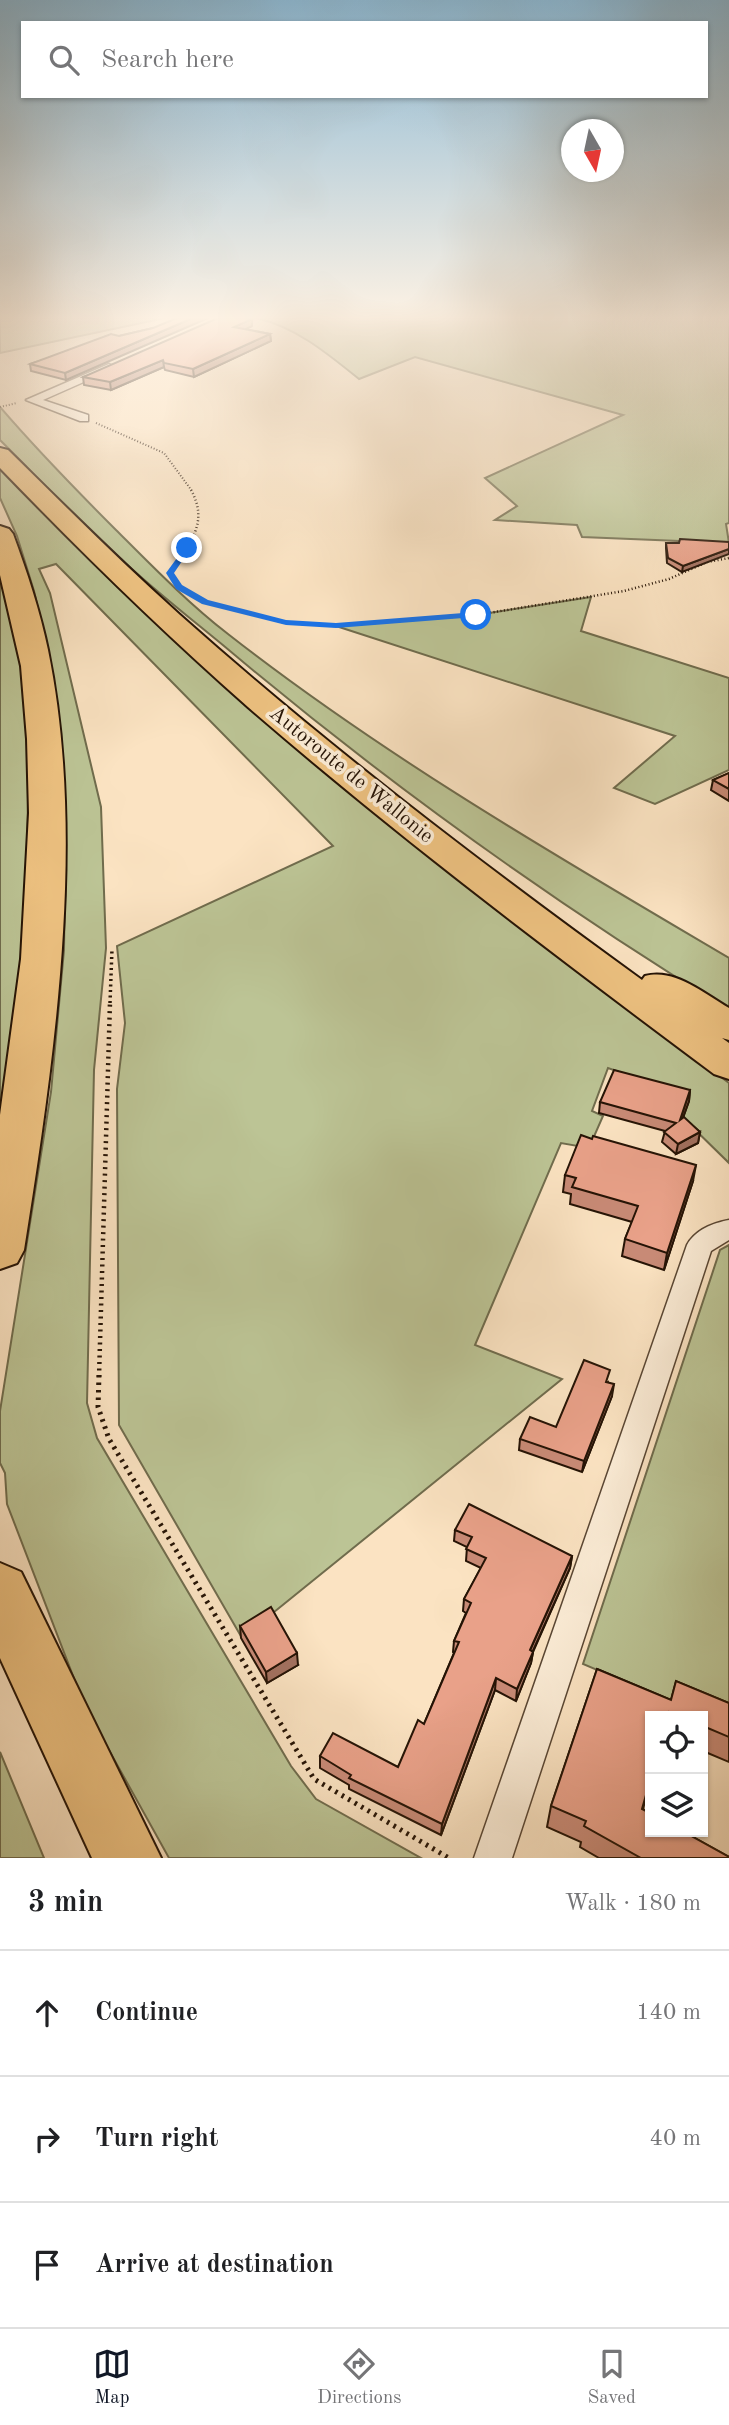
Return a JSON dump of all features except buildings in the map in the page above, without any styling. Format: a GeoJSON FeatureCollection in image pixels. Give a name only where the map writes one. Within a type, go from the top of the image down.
{"type":"FeatureCollection","features":[{"type":"Feature","properties":{"kind":"highway","name":"Autoroute de Wallonie"},"geometry":{"type":"LineString","coordinates":[[0,455],[152,606],[364,789],[729,1064]]}},
{"type":"Feature","properties":{"kind":"highway"},"geometry":{"type":"LineString","coordinates":[[0,534],[24,607],[36,664],[44,737],[47,830],[36,1034],[0,1250]]}},
{"type":"Feature","properties":{"kind":"highway"},"geometry":{"type":"LineString","coordinates":[[498,892],[547,910],[691,1005],[729,1026]]}},
{"type":"Feature","properties":{"kind":"highway"},"geometry":{"type":"LineString","coordinates":[[0,1592],[127,1858]]}},
{"type":"Feature","properties":{"kind":"street"},"geometry":{"type":"LineString","coordinates":[[46,405],[84,418]]}},
{"type":"Feature","properties":{"kind":"street"},"geometry":{"type":"LineString","coordinates":[[493,1858],[700,1245],[719,1232],[729,1230]]}},
{"type":"Feature","properties":{"kind":"path"},"geometry":{"type":"LineString","coordinates":[[84,418],[164,453],[185,478],[198,502],[198,529],[170,573],[179,587],[205,602],[286,623],[336,626],[476,615],[624,591],[669,579],[707,562],[729,558]]}},
{"type":"Feature","properties":{"kind":"path"},"geometry":{"type":"LineString","coordinates":[[112,949],[98,1407],[109,1439],[314,1779],[449,1858]]}},
{"type":"Feature","properties":{"kind":"green space"},"geometry":{"type":"Polygon","coordinates":[[[586,405],[729,405],[729,523],[726,524],[729,543],[582,537],[577,525],[495,520],[517,506],[485,478],[623,415],[586,405]]]}},
{"type":"Feature","properties":{"kind":"green space"},"geometry":{"type":"Polygon","coordinates":[[[0,407],[71,485],[170,584],[213,622],[288,679],[410,764],[473,804],[729,958],[729,1010],[599,927],[473,840],[350,748],[175,606],[105,545],[0,440],[0,407]]]}},
{"type":"Feature","properties":{"kind":"green space"},"geometry":{"type":"Polygon","coordinates":[[[0,465],[87,556],[195,656],[729,1083],[729,1163],[681,1116],[689,1096],[608,1068],[592,1111],[603,1116],[589,1148],[561,1143],[475,1345],[562,1379],[242,1638],[119,1425],[117,1089],[125,1023],[117,946],[333,846],[56,564],[39,569],[50,593],[101,807],[106,948],[94,1070],[87,1403],[97,1438],[291,1766],[316,1799],[421,1858],[169,1858],[85,1707],[7,1504],[5,1473],[0,1463],[0,1411],[51,1092],[64,950],[66,818],[51,665],[34,591],[17,536],[0,498],[0,465]]]}},
{"type":"Feature","properties":{"kind":"green space"},"geometry":{"type":"Polygon","coordinates":[[[0,561],[25,676],[29,757],[25,936],[0,1117],[0,561]]]}},
{"type":"Feature","properties":{"kind":"green space"},"geometry":{"type":"Polygon","coordinates":[[[591,597],[581,631],[729,678],[729,770],[655,804],[614,788],[675,736],[336,626],[476,615],[591,597]]]}},
{"type":"Feature","properties":{"kind":"green space"},"geometry":{"type":"Polygon","coordinates":[[[729,1245],[729,1726],[708,1717],[708,1711],[694,1711],[583,1664],[720,1250],[729,1245]]]}},
{"type":"Feature","properties":{"kind":"green space"},"geometry":{"type":"Polygon","coordinates":[[[0,1752],[44,1858],[0,1858],[0,1752]]]}},
{"type":"Feature","properties":{"kind":"route"},"geometry":{"type":"LineString","coordinates":[[187,548],[170,573],[179,587],[205,602],[286,623],[336,626],[476,615]]}}]}
